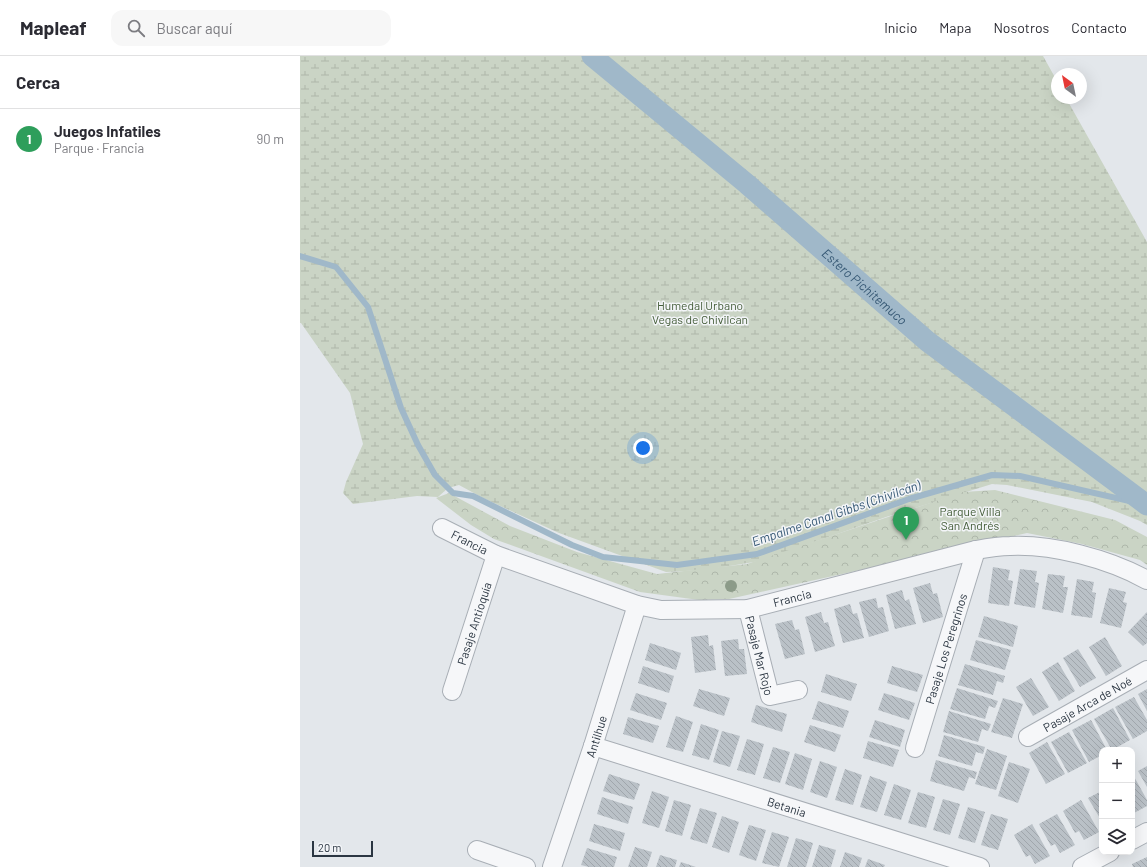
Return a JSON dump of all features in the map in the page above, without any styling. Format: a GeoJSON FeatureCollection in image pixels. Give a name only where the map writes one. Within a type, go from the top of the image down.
{"type":"FeatureCollection","features":[{"type":"Feature","properties":{"kind":"street","name":"Francia"},"geometry":{"type":"LineString","coordinates":[[442,528],[496,555],[637,605],[661,610],[748,609],[976,550],[1010,546],[1027,546],[1055,550],[1101,561],[1120,567],[1147,580]]}},
{"type":"Feature","properties":{"kind":"street","name":"Pasaje Los Peregrinos"},"geometry":{"type":"LineString","coordinates":[[915,748],[976,550]]}},
{"type":"Feature","properties":{"kind":"street","name":"Pasaje Antioquía"},"geometry":{"type":"LineString","coordinates":[[452,691],[496,555]]}},
{"type":"Feature","properties":{"kind":"street","name":"Antilhue"},"geometry":{"type":"LineString","coordinates":[[552,867],[593,746],[637,605]]}},
{"type":"Feature","properties":{"kind":"street","name":"Pasaje Mar Rojo"},"geometry":{"type":"LineString","coordinates":[[748,609],[770,696],[798,690]]}},
{"type":"Feature","properties":{"kind":"street","name":"Pasaje Arca de Noé"},"geometry":{"type":"LineString","coordinates":[[1028,737],[1147,670]]}},
{"type":"Feature","properties":{"kind":"street","name":"Betania"},"geometry":{"type":"LineString","coordinates":[[593,746],[980,867]]}},
{"type":"Feature","properties":{"kind":"street"},"geometry":{"type":"LineString","coordinates":[[1135,838],[1147,832]]}},
{"type":"Feature","properties":{"kind":"street"},"geometry":{"type":"LineString","coordinates":[[477,850],[526,867]]}},
{"type":"Feature","properties":{"kind":"street"},"geometry":{"type":"LineString","coordinates":[[1082,867],[1104,855]]}},
{"type":"Feature","properties":{"kind":"green space","name":"Humedal Urbano Vegas de Chivilcan"},"geometry":{"type":"Polygon","coordinates":[[[300,56],[1043,56],[1051,70],[1051,104],[1069,104],[1147,242],[1147,525],[1092,502],[1007,485],[992,484],[886,517],[760,561],[705,570],[666,572],[559,533],[483,498],[459,485],[448,488],[438,497],[417,496],[353,504],[343,493],[346,482],[363,444],[350,393],[300,323],[300,56]]]}},
{"type":"Feature","properties":{"kind":"green space","name":"Parque Villa San Andrés"},"geometry":{"type":"Polygon","coordinates":[[[995,490],[1115,520],[1147,537],[1147,565],[1140,560],[1082,544],[1027,533],[729,599],[699,600],[640,592],[494,539],[471,525],[436,498],[449,493],[510,526],[577,552],[657,574],[747,564],[963,492],[995,490]]]}},
{"type":"Feature","properties":{"kind":"building"},"geometry":{"type":"Polygon","coordinates":[[[993,567],[1010,570],[1008,580],[1013,581],[1009,606],[988,603],[993,567]]]}},
{"type":"Feature","properties":{"kind":"building"},"geometry":{"type":"Polygon","coordinates":[[[1020,569],[1037,571],[1035,582],[1039,583],[1035,608],[1014,604],[1020,569]]]}},
{"type":"Feature","properties":{"kind":"building"},"geometry":{"type":"Polygon","coordinates":[[[1048,574],[1065,576],[1063,587],[1068,587],[1063,613],[1042,609],[1048,574]]]}},
{"type":"Feature","properties":{"kind":"building"},"geometry":{"type":"Polygon","coordinates":[[[1077,579],[1094,582],[1092,592],[1096,593],[1092,618],[1071,615],[1077,579]]]}},
{"type":"Feature","properties":{"kind":"building"},"geometry":{"type":"Polygon","coordinates":[[[930,583],[933,594],[937,593],[943,617],[923,623],[913,588],[930,583]]]}},
{"type":"Feature","properties":{"kind":"building"},"geometry":{"type":"Polygon","coordinates":[[[1109,588],[1126,592],[1123,602],[1127,603],[1121,628],[1100,623],[1109,588]]]}},
{"type":"Feature","properties":{"kind":"building"},"geometry":{"type":"Polygon","coordinates":[[[902,590],[905,601],[909,599],[916,624],[895,629],[886,595],[902,590]]]}},
{"type":"Feature","properties":{"kind":"building"},"geometry":{"type":"Polygon","coordinates":[[[876,598],[878,608],[883,607],[889,631],[869,637],[859,602],[876,598]]]}},
{"type":"Feature","properties":{"kind":"building"},"geometry":{"type":"Polygon","coordinates":[[[850,604],[853,614],[857,613],[864,638],[843,643],[834,609],[850,604]]]}},
{"type":"Feature","properties":{"kind":"building"},"geometry":{"type":"Polygon","coordinates":[[[821,612],[824,623],[828,622],[835,646],[815,652],[805,617],[821,612]]]}},
{"type":"Feature","properties":{"kind":"building"},"geometry":{"type":"Polygon","coordinates":[[[1147,612],[1147,643],[1143,646],[1128,632],[1147,612]]]}},
{"type":"Feature","properties":{"kind":"building"},"geometry":{"type":"Polygon","coordinates":[[[984,616],[1018,626],[1013,647],[978,637],[984,616]]]}},
{"type":"Feature","properties":{"kind":"building"},"geometry":{"type":"Polygon","coordinates":[[[792,620],[795,630],[799,629],[805,654],[785,659],[775,624],[792,620]]]}},
{"type":"Feature","properties":{"kind":"building"},"geometry":{"type":"Polygon","coordinates":[[[708,635],[709,646],[713,645],[716,670],[695,673],[691,637],[708,635]]]}},
{"type":"Feature","properties":{"kind":"building"},"geometry":{"type":"Polygon","coordinates":[[[1105,637],[1122,666],[1106,676],[1089,647],[1105,637]]]}},
{"type":"Feature","properties":{"kind":"building"},"geometry":{"type":"Polygon","coordinates":[[[738,639],[739,649],[744,649],[747,674],[725,676],[721,641],[738,639]]]}},
{"type":"Feature","properties":{"kind":"building"},"geometry":{"type":"Polygon","coordinates":[[[976,640],[1011,650],[1005,670],[970,660],[976,640]]]}},
{"type":"Feature","properties":{"kind":"building"},"geometry":{"type":"Polygon","coordinates":[[[650,643],[681,653],[676,670],[645,660],[650,643]]]}},
{"type":"Feature","properties":{"kind":"building"},"geometry":{"type":"Polygon","coordinates":[[[1078,649],[1096,678],[1080,687],[1063,658],[1078,649]]]}},
{"type":"Feature","properties":{"kind":"building"},"geometry":{"type":"Polygon","coordinates":[[[1058,662],[1075,691],[1059,701],[1042,672],[1058,662]]]}},
{"type":"Feature","properties":{"kind":"building"},"geometry":{"type":"Polygon","coordinates":[[[965,664],[1005,676],[1003,683],[997,681],[993,695],[958,685],[965,664]]]}},
{"type":"Feature","properties":{"kind":"building"},"geometry":{"type":"Polygon","coordinates":[[[643,666],[674,676],[669,693],[638,683],[643,666]]]}},
{"type":"Feature","properties":{"kind":"building"},"geometry":{"type":"Polygon","coordinates":[[[892,666],[923,675],[917,692],[887,683],[892,666]]]}},
{"type":"Feature","properties":{"kind":"building"},"geometry":{"type":"Polygon","coordinates":[[[826,674],[857,684],[851,701],[821,692],[826,674]]]}},
{"type":"Feature","properties":{"kind":"building"},"geometry":{"type":"Polygon","coordinates":[[[1031,678],[1049,707],[1033,716],[1016,687],[1031,678]]]}},
{"type":"Feature","properties":{"kind":"building"},"geometry":{"type":"Polygon","coordinates":[[[957,688],[998,701],[995,708],[989,706],[985,719],[950,709],[957,688]]]}},
{"type":"Feature","properties":{"kind":"building"},"geometry":{"type":"Polygon","coordinates":[[[699,689],[730,698],[724,716],[693,706],[699,689]]]}},
{"type":"Feature","properties":{"kind":"building"},"geometry":{"type":"Polygon","coordinates":[[[1147,689],[1147,711],[1138,694],[1147,689]]]}},
{"type":"Feature","properties":{"kind":"building"},"geometry":{"type":"Polygon","coordinates":[[[636,693],[667,703],[661,720],[630,710],[636,693]]]}},
{"type":"Feature","properties":{"kind":"building"},"geometry":{"type":"Polygon","coordinates":[[[884,693],[915,703],[909,720],[878,710],[884,693]]]}},
{"type":"Feature","properties":{"kind":"building"},"geometry":{"type":"Polygon","coordinates":[[[1134,697],[1147,720],[1147,731],[1133,739],[1115,707],[1134,697]]]}},
{"type":"Feature","properties":{"kind":"building"},"geometry":{"type":"Polygon","coordinates":[[[1003,698],[1023,704],[1012,738],[991,732],[1003,698]]]}},
{"type":"Feature","properties":{"kind":"building"},"geometry":{"type":"Polygon","coordinates":[[[818,701],[849,711],[843,728],[812,719],[818,701]]]}},
{"type":"Feature","properties":{"kind":"building"},"geometry":{"type":"Polygon","coordinates":[[[756,705],[787,714],[782,732],[751,722],[756,705]]]}},
{"type":"Feature","properties":{"kind":"building"},"geometry":{"type":"Polygon","coordinates":[[[1113,708],[1130,740],[1117,747],[1110,747],[1094,719],[1113,708]]]}},
{"type":"Feature","properties":{"kind":"building"},"geometry":{"type":"Polygon","coordinates":[[[949,711],[991,724],[988,731],[982,729],[978,742],[943,732],[949,711]]]}},
{"type":"Feature","properties":{"kind":"building"},"geometry":{"type":"Polygon","coordinates":[[[676,716],[693,722],[683,752],[666,747],[676,716]]]}},
{"type":"Feature","properties":{"kind":"building"},"geometry":{"type":"Polygon","coordinates":[[[628,717],[659,726],[653,743],[623,734],[628,717]]]}},
{"type":"Feature","properties":{"kind":"building"},"geometry":{"type":"Polygon","coordinates":[[[875,720],[905,730],[900,747],[869,737],[875,720]]]}},
{"type":"Feature","properties":{"kind":"building"},"geometry":{"type":"Polygon","coordinates":[[[1091,720],[1105,747],[1099,747],[1099,757],[1089,762],[1072,730],[1091,720]]]}},
{"type":"Feature","properties":{"kind":"building"},"geometry":{"type":"Polygon","coordinates":[[[701,724],[719,730],[709,760],[692,755],[701,724]]]}},
{"type":"Feature","properties":{"kind":"building"},"geometry":{"type":"Polygon","coordinates":[[[810,725],[841,735],[835,752],[804,742],[810,725]]]}},
{"type":"Feature","properties":{"kind":"building"},"geometry":{"type":"Polygon","coordinates":[[[722,731],[740,736],[730,767],[713,762],[722,731]]]}},
{"type":"Feature","properties":{"kind":"building"},"geometry":{"type":"Polygon","coordinates":[[[1069,732],[1087,763],[1068,773],[1051,742],[1069,732]]]}},
{"type":"Feature","properties":{"kind":"building"},"geometry":{"type":"Polygon","coordinates":[[[944,735],[985,747],[983,754],[976,752],[972,766],[938,756],[944,735]]]}},
{"type":"Feature","properties":{"kind":"building"},"geometry":{"type":"Polygon","coordinates":[[[747,739],[764,744],[755,775],[737,770],[747,739]]]}},
{"type":"Feature","properties":{"kind":"building"},"geometry":{"type":"Polygon","coordinates":[[[868,741],[899,750],[893,767],[863,758],[868,741]]]}},
{"type":"Feature","properties":{"kind":"building"},"geometry":{"type":"Polygon","coordinates":[[[1047,742],[1065,774],[1046,784],[1029,753],[1047,742]]]}},
{"type":"Feature","properties":{"kind":"building"},"geometry":{"type":"Polygon","coordinates":[[[773,747],[790,752],[780,783],[763,778],[773,747]]]}},
{"type":"Feature","properties":{"kind":"building"},"geometry":{"type":"Polygon","coordinates":[[[987,749],[1007,756],[996,790],[975,784],[987,749]]]}},
{"type":"Feature","properties":{"kind":"building"},"geometry":{"type":"Polygon","coordinates":[[[795,753],[812,759],[803,790],[785,784],[795,753]]]}},
{"type":"Feature","properties":{"kind":"building"},"geometry":{"type":"Polygon","coordinates":[[[936,760],[977,772],[975,779],[969,777],[964,791],[930,781],[936,760]]]}},
{"type":"Feature","properties":{"kind":"building"},"geometry":{"type":"Polygon","coordinates":[[[820,761],[837,767],[827,798],[810,792],[820,761]]]}},
{"type":"Feature","properties":{"kind":"building"},"geometry":{"type":"Polygon","coordinates":[[[1009,762],[1030,769],[1018,803],[998,796],[1009,762]]]}},
{"type":"Feature","properties":{"kind":"building"},"geometry":{"type":"Polygon","coordinates":[[[1147,766],[1147,787],[1138,771],[1147,766]]]}},
{"type":"Feature","properties":{"kind":"building"},"geometry":{"type":"Polygon","coordinates":[[[845,769],[862,775],[853,805],[835,800],[845,769]]]}},
{"type":"Feature","properties":{"kind":"building"},"geometry":{"type":"Polygon","coordinates":[[[609,774],[640,784],[634,800],[603,791],[609,774]]]}},
{"type":"Feature","properties":{"kind":"building"},"geometry":{"type":"Polygon","coordinates":[[[870,776],[887,782],[877,812],[860,807],[870,776]]]}},
{"type":"Feature","properties":{"kind":"building"},"geometry":{"type":"Polygon","coordinates":[[[1135,778],[1147,800],[1147,806],[1135,812],[1135,778]]]}},
{"type":"Feature","properties":{"kind":"building"},"geometry":{"type":"Polygon","coordinates":[[[894,784],[911,790],[901,820],[884,815],[894,784]]]}},
{"type":"Feature","properties":{"kind":"building"},"geometry":{"type":"Polygon","coordinates":[[[652,791],[669,797],[659,828],[642,823],[652,791]]]}},
{"type":"Feature","properties":{"kind":"building"},"geometry":{"type":"Polygon","coordinates":[[[918,792],[935,797],[926,828],[908,823],[918,792]]]}},
{"type":"Feature","properties":{"kind":"building"},"geometry":{"type":"Polygon","coordinates":[[[1099,792],[1099,817],[1088,798],[1099,792]]]}},
{"type":"Feature","properties":{"kind":"building"},"geometry":{"type":"Polygon","coordinates":[[[602,797],[633,807],[628,824],[597,814],[602,797]]]}},
{"type":"Feature","properties":{"kind":"building"},"geometry":{"type":"Polygon","coordinates":[[[943,799],[960,804],[950,835],[933,830],[943,799]]]}},
{"type":"Feature","properties":{"kind":"building"},"geometry":{"type":"Polygon","coordinates":[[[674,800],[691,805],[682,836],[665,831],[674,800]]]}},
{"type":"Feature","properties":{"kind":"building"},"geometry":{"type":"Polygon","coordinates":[[[1081,800],[1099,832],[1084,840],[1079,831],[1075,833],[1063,811],[1081,800]]]}},
{"type":"Feature","properties":{"kind":"building"},"geometry":{"type":"Polygon","coordinates":[[[968,807],[985,812],[975,843],[958,838],[968,807]]]}},
{"type":"Feature","properties":{"kind":"building"},"geometry":{"type":"Polygon","coordinates":[[[700,808],[717,813],[707,844],[690,839],[700,808]]]}},
{"type":"Feature","properties":{"kind":"building"},"geometry":{"type":"Polygon","coordinates":[[[991,814],[1008,819],[998,850],[981,845],[991,814]]]}},
{"type":"Feature","properties":{"kind":"building"},"geometry":{"type":"Polygon","coordinates":[[[1057,814],[1075,845],[1060,853],[1055,844],[1051,846],[1039,824],[1057,814]]]}},
{"type":"Feature","properties":{"kind":"building"},"geometry":{"type":"Polygon","coordinates":[[[722,816],[739,822],[729,853],[712,847],[722,816]]]}},
{"type":"Feature","properties":{"kind":"building"},"geometry":{"type":"Polygon","coordinates":[[[594,824],[625,833],[620,851],[589,841],[594,824]]]}},
{"type":"Feature","properties":{"kind":"building"},"geometry":{"type":"Polygon","coordinates":[[[1032,824],[1050,856],[1035,864],[1030,855],[1026,857],[1014,835],[1032,824]]]}},
{"type":"Feature","properties":{"kind":"building"},"geometry":{"type":"Polygon","coordinates":[[[749,825],[766,830],[756,861],[739,855],[749,825]]]}},
{"type":"Feature","properties":{"kind":"building"},"geometry":{"type":"Polygon","coordinates":[[[772,832],[789,837],[779,867],[762,863],[772,832]]]}},
{"type":"Feature","properties":{"kind":"building"},"geometry":{"type":"Polygon","coordinates":[[[796,838],[813,843],[806,867],[787,867],[796,838]]]}},
{"type":"Feature","properties":{"kind":"building"},"geometry":{"type":"Polygon","coordinates":[[[819,845],[836,850],[831,867],[812,867],[819,845]]]}},
{"type":"Feature","properties":{"kind":"building"},"geometry":{"type":"Polygon","coordinates":[[[635,847],[652,852],[647,867],[628,867],[635,847]]]}},
{"type":"Feature","properties":{"kind":"building"},"geometry":{"type":"Polygon","coordinates":[[[587,848],[617,857],[614,867],[589,867],[581,865],[587,848]]]}},
{"type":"Feature","properties":{"kind":"building"},"geometry":{"type":"Polygon","coordinates":[[[845,852],[862,858],[859,867],[840,867],[845,852]]]}},
{"type":"Feature","properties":{"kind":"building"},"geometry":{"type":"Polygon","coordinates":[[[660,855],[677,860],[675,867],[656,867],[660,855]]]}},
{"type":"Feature","properties":{"kind":"building"},"geometry":{"type":"Polygon","coordinates":[[[1147,857],[1147,867],[1133,867],[1132,864],[1147,857]]]}},
{"type":"Feature","properties":{"kind":"building"},"geometry":{"type":"Polygon","coordinates":[[[868,859],[885,865],[884,867],[865,867],[868,859]]]}},
{"type":"Feature","properties":{"kind":"building"},"geometry":{"type":"Polygon","coordinates":[[[681,862],[696,867],[679,867],[681,862]]]}},
{"type":"Feature","properties":{"kind":"waterway","name":"Estero Pichitemuco"},"geometry":{"type":"LineString","coordinates":[[592,56],[747,184],[927,341],[1147,505]]}},
{"type":"Feature","properties":{"kind":"waterway","name":"Empalme Canal Gibbs (Chivilcán)"},"geometry":{"type":"LineString","coordinates":[[300,256],[336,267],[368,307],[401,408],[418,445],[435,475],[453,493],[473,496],[572,545],[603,557],[677,565],[757,554],[909,499],[992,475],[1020,476],[1147,505]]}},
{"type":"Feature","properties":{"kind":"place","name":"Juegos Infatiles"},"geometry":{"type":"Point","coordinates":[906,540]}}]}
